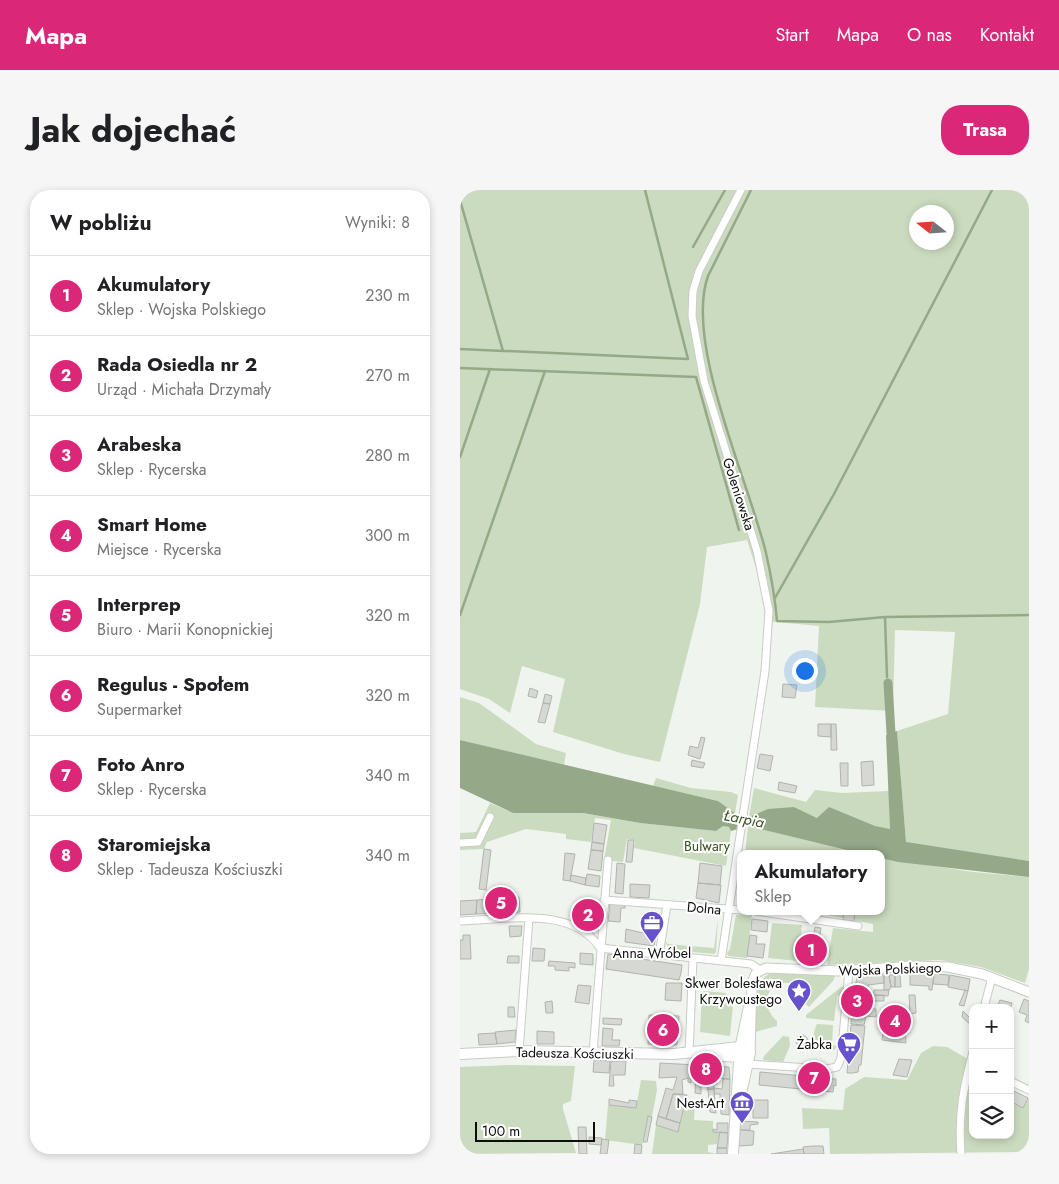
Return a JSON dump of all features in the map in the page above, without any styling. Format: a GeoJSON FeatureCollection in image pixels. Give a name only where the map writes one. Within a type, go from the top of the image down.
{"type":"FeatureCollection","features":[{"type":"Feature","properties":{"kind":"main road","name":"Tadeusza Kościuszki"},"geometry":{"type":"LineString","coordinates":[[460,1054],[519,1051],[689,1054],[739,1052],[750,1058]]}},
{"type":"Feature","properties":{"kind":"main road"},"geometry":{"type":"LineString","coordinates":[[733,1154],[739,1052]]}},
{"type":"Feature","properties":{"kind":"main road"},"geometry":{"type":"LineString","coordinates":[[735,1115],[750,1058]]}},
{"type":"Feature","properties":{"kind":"street","name":"Goleniowska"},"geometry":{"type":"LineString","coordinates":[[727,910],[764,671],[769,611],[757,551],[704,381],[692,316],[693,291],[699,271],[741,190]]}},
{"type":"Feature","properties":{"kind":"street"},"geometry":{"type":"LineString","coordinates":[[460,843],[478,842],[490,817]]}},
{"type":"Feature","properties":{"kind":"street"},"geometry":{"type":"LineString","coordinates":[[593,1053],[608,860]]}},
{"type":"Feature","properties":{"kind":"street","name":"Dolna"},"geometry":{"type":"LineString","coordinates":[[604,900],[737,910]]}},
{"type":"Feature","properties":{"kind":"street","name":"Dolna"},"geometry":{"type":"LineString","coordinates":[[659,955],[667,905]]}},
{"type":"Feature","properties":{"kind":"street"},"geometry":{"type":"LineString","coordinates":[[721,961],[727,910]]}},
{"type":"Feature","properties":{"kind":"street"},"geometry":{"type":"LineString","coordinates":[[783,915],[858,926]]}},
{"type":"Feature","properties":{"kind":"street"},"geometry":{"type":"LineString","coordinates":[[460,921],[529,918],[571,924],[595,940],[600,948]]}},
{"type":"Feature","properties":{"kind":"street"},"geometry":{"type":"LineString","coordinates":[[519,1051],[529,918]]}},
{"type":"Feature","properties":{"kind":"street","name":"Wojska Polskiego"},"geometry":{"type":"LineString","coordinates":[[600,948],[751,964],[760,970],[770,968],[849,971],[929,966],[964,969],[992,977],[1029,992]]}},
{"type":"Feature","properties":{"kind":"street"},"geometry":{"type":"LineString","coordinates":[[689,1054],[693,958]]}},
{"type":"Feature","properties":{"kind":"street"},"geometry":{"type":"LineString","coordinates":[[739,1052],[753,978],[760,970]]}},
{"type":"Feature","properties":{"kind":"street"},"geometry":{"type":"LineString","coordinates":[[750,1058],[827,1070],[837,1067],[841,1058],[849,971]]}},
{"type":"Feature","properties":{"kind":"street"},"geometry":{"type":"LineString","coordinates":[[985,1004],[992,977]]}},
{"type":"Feature","properties":{"kind":"street"},"geometry":{"type":"LineString","coordinates":[[737,1073],[750,1058],[750,996]]}},
{"type":"Feature","properties":{"kind":"street"},"geometry":{"type":"LineString","coordinates":[[961,1154],[959,1128],[961,1102],[969,1072]]}},
{"type":"Feature","properties":{"kind":"street"},"geometry":{"type":"LineString","coordinates":[[1014,1083],[1029,1090]]}},
{"type":"Feature","properties":{"kind":"green space"},"geometry":{"type":"Polygon","coordinates":[[[460,190],[1029,190],[1029,861],[906,843],[897,731],[948,714],[955,632],[895,630],[893,711],[815,707],[819,626],[765,621],[766,599],[747,540],[707,547],[700,604],[660,762],[624,754],[553,732],[565,679],[522,666],[510,713],[489,699],[460,689],[460,190]]]}},
{"type":"Feature","properties":{"kind":"green space"},"geometry":{"type":"Polygon","coordinates":[[[460,697],[479,703],[536,744],[566,753],[564,765],[460,740],[460,697]]]}},
{"type":"Feature","properties":{"kind":"green space"},"geometry":{"type":"Polygon","coordinates":[[[656,778],[691,788],[731,792],[738,795],[735,814],[718,801],[653,786],[656,778]]]}},
{"type":"Feature","properties":{"kind":"green space"},"geometry":{"type":"Polygon","coordinates":[[[754,788],[806,802],[815,790],[842,793],[889,791],[890,829],[817,818],[794,807],[749,817],[754,788]]]}},
{"type":"Feature","properties":{"kind":"green space","name":"Bulwary"},"geometry":{"type":"Polygon","coordinates":[[[490,803],[513,813],[583,813],[640,823],[716,831],[723,826],[729,827],[731,831],[726,866],[634,848],[635,840],[627,839],[623,862],[604,860],[611,820],[595,818],[591,842],[566,839],[566,834],[526,829],[487,842],[484,849],[460,850],[460,833],[476,832],[490,803]]]}},
{"type":"Feature","properties":{"kind":"green space"},"geometry":{"type":"Polygon","coordinates":[[[748,826],[847,850],[745,850],[748,826]]]}},
{"type":"Feature","properties":{"kind":"green space"},"geometry":{"type":"Polygon","coordinates":[[[885,859],[973,872],[1029,877],[1029,969],[1025,983],[981,967],[940,960],[827,965],[833,928],[873,932],[873,924],[826,915],[885,915],[885,859]]]}},
{"type":"Feature","properties":{"kind":"green space"},"geometry":{"type":"Polygon","coordinates":[[[736,915],[752,915],[747,958],[728,956],[727,953],[730,949],[736,915]]]}},
{"type":"Feature","properties":{"kind":"green space"},"geometry":{"type":"Polygon","coordinates":[[[718,918],[716,952],[714,954],[670,950],[664,940],[668,944],[714,948],[718,918]]]}},
{"type":"Feature","properties":{"kind":"green space"},"geometry":{"type":"Polygon","coordinates":[[[772,923],[802,925],[798,961],[768,958],[772,923]]]}},
{"type":"Feature","properties":{"kind":"green space"},"geometry":{"type":"Polygon","coordinates":[[[775,972],[835,976],[833,981],[809,1007],[800,990],[794,985],[786,983],[774,987],[769,992],[767,1006],[777,1021],[777,1026],[755,1032],[759,988],[762,980],[767,975],[775,972]]]}},
{"type":"Feature","properties":{"kind":"green space"},"geometry":{"type":"Polygon","coordinates":[[[841,987],[844,987],[844,993],[837,996],[834,1021],[806,1018],[806,1015],[841,987]]]}},
{"type":"Feature","properties":{"kind":"green space"},"geometry":{"type":"Polygon","coordinates":[[[704,991],[726,993],[724,1003],[733,1005],[730,1036],[700,1032],[702,993],[704,991]]]}},
{"type":"Feature","properties":{"kind":"green space"},"geometry":{"type":"Polygon","coordinates":[[[817,1024],[833,1025],[832,1045],[838,1046],[834,1050],[825,1051],[816,1042],[814,1032],[817,1024]]]}},
{"type":"Feature","properties":{"kind":"green space"},"geometry":{"type":"Polygon","coordinates":[[[783,1036],[789,1037],[790,1046],[783,1062],[763,1060],[764,1056],[783,1036]]]}},
{"type":"Feature","properties":{"kind":"green space"},"geometry":{"type":"Polygon","coordinates":[[[933,1046],[947,1047],[969,1060],[969,1139],[1014,1139],[1014,1103],[1023,1107],[1029,1098],[1029,1152],[830,1154],[829,1128],[803,1129],[802,1108],[843,1110],[845,1089],[864,1077],[907,1080],[921,1053],[933,1046]]]}},
{"type":"Feature","properties":{"kind":"green space"},"geometry":{"type":"Polygon","coordinates":[[[511,1065],[575,1066],[571,1101],[563,1104],[563,1109],[576,1153],[460,1154],[460,1067],[511,1065]]]}},
{"type":"Feature","properties":{"kind":"green space"},"geometry":{"type":"Polygon","coordinates":[[[641,1080],[656,1081],[657,1090],[652,1117],[648,1117],[642,1145],[605,1140],[608,1105],[636,1108],[641,1080]]]}},
{"type":"Feature","properties":{"kind":"green space"},"geometry":{"type":"Polygon","coordinates":[[[686,1100],[695,1100],[694,1120],[713,1121],[713,1132],[720,1132],[717,1144],[708,1145],[708,1152],[717,1154],[652,1154],[656,1125],[678,1132],[686,1100]]]}},
{"type":"Feature","properties":{"kind":"water","name":"Łarpia"},"geometry":{"type":"Polygon","coordinates":[[[897,731],[906,842],[1029,861],[1029,877],[898,862],[885,859],[885,850],[847,850],[748,826],[731,831],[729,827],[723,826],[716,831],[640,823],[583,813],[513,813],[460,788],[460,740],[718,801],[736,814],[749,817],[768,809],[794,807],[817,818],[829,807],[875,826],[890,829],[886,735],[897,731]]]}},
{"type":"Feature","properties":{"kind":"building"},"geometry":{"type":"Polygon","coordinates":[[[783,684],[797,685],[795,698],[782,697],[783,684]]]}},
{"type":"Feature","properties":{"kind":"building"},"geometry":{"type":"Polygon","coordinates":[[[530,688],[538,691],[536,698],[528,696],[530,688]]]}},
{"type":"Feature","properties":{"kind":"building"},"geometry":{"type":"Polygon","coordinates":[[[545,694],[552,696],[550,704],[543,703],[545,694]]]}},
{"type":"Feature","properties":{"kind":"building"},"geometry":{"type":"Polygon","coordinates":[[[543,703],[550,704],[545,723],[538,722],[543,703]]]}},
{"type":"Feature","properties":{"kind":"building"},"geometry":{"type":"Polygon","coordinates":[[[818,724],[831,724],[831,737],[818,736],[818,724]]]}},
{"type":"Feature","properties":{"kind":"building"},"geometry":{"type":"Polygon","coordinates":[[[831,724],[836,724],[837,750],[831,750],[831,724]]]}},
{"type":"Feature","properties":{"kind":"building"},"geometry":{"type":"Polygon","coordinates":[[[701,737],[705,738],[700,759],[688,755],[690,746],[698,748],[701,737]]]}},
{"type":"Feature","properties":{"kind":"building"},"geometry":{"type":"Polygon","coordinates":[[[760,754],[773,756],[770,771],[757,768],[760,754]]]}},
{"type":"Feature","properties":{"kind":"building"},"geometry":{"type":"Polygon","coordinates":[[[692,760],[705,763],[703,768],[691,766],[692,760]]]}},
{"type":"Feature","properties":{"kind":"building"},"geometry":{"type":"Polygon","coordinates":[[[873,761],[874,785],[862,786],[861,762],[873,761]]]}},
{"type":"Feature","properties":{"kind":"building"},"geometry":{"type":"Polygon","coordinates":[[[840,763],[848,763],[848,786],[841,786],[840,763]]]}},
{"type":"Feature","properties":{"kind":"building"},"geometry":{"type":"Polygon","coordinates":[[[779,782],[797,786],[795,793],[778,790],[779,782]]]}},
{"type":"Feature","properties":{"kind":"building"},"geometry":{"type":"Polygon","coordinates":[[[594,823],[607,825],[604,844],[592,842],[594,823]]]}},
{"type":"Feature","properties":{"kind":"building"},"geometry":{"type":"Polygon","coordinates":[[[628,840],[634,840],[632,862],[626,862],[628,840]]]}},
{"type":"Feature","properties":{"kind":"building"},"geometry":{"type":"Polygon","coordinates":[[[592,842],[604,844],[603,851],[591,850],[592,842]]]}},
{"type":"Feature","properties":{"kind":"building"},"geometry":{"type":"Polygon","coordinates":[[[484,849],[491,850],[486,890],[479,889],[484,849]]]}},
{"type":"Feature","properties":{"kind":"building"},"geometry":{"type":"Polygon","coordinates":[[[591,850],[603,851],[601,871],[588,869],[591,850]]]}},
{"type":"Feature","properties":{"kind":"building"},"geometry":{"type":"Polygon","coordinates":[[[565,853],[575,854],[570,881],[563,880],[565,853]]]}},
{"type":"Feature","properties":{"kind":"building"},"geometry":{"type":"Polygon","coordinates":[[[617,863],[625,864],[623,894],[615,893],[617,863]]]}},
{"type":"Feature","properties":{"kind":"building"},"geometry":{"type":"Polygon","coordinates":[[[700,863],[722,866],[720,885],[698,883],[700,863]]]}},
{"type":"Feature","properties":{"kind":"building"},"geometry":{"type":"Polygon","coordinates":[[[587,874],[600,876],[599,887],[585,885],[587,874]]]}},
{"type":"Feature","properties":{"kind":"building"},"geometry":{"type":"Polygon","coordinates":[[[571,875],[586,878],[585,885],[570,881],[571,875]]]}},
{"type":"Feature","properties":{"kind":"building"},"geometry":{"type":"Polygon","coordinates":[[[698,883],[721,885],[719,903],[696,898],[698,883]]]}},
{"type":"Feature","properties":{"kind":"building"},"geometry":{"type":"Polygon","coordinates":[[[630,884],[650,885],[649,898],[630,897],[630,884]]]}},
{"type":"Feature","properties":{"kind":"building"},"geometry":{"type":"Polygon","coordinates":[[[519,897],[520,912],[476,914],[477,900],[519,897]]]}},
{"type":"Feature","properties":{"kind":"building"},"geometry":{"type":"Polygon","coordinates":[[[477,900],[476,914],[460,915],[460,901],[477,900]]]}},
{"type":"Feature","properties":{"kind":"building"},"geometry":{"type":"Polygon","coordinates":[[[610,904],[625,904],[625,908],[621,908],[620,922],[608,921],[610,904]]]}},
{"type":"Feature","properties":{"kind":"building"},"geometry":{"type":"Polygon","coordinates":[[[577,907],[597,910],[596,919],[594,921],[575,918],[577,907]]]}},
{"type":"Feature","properties":{"kind":"building"},"geometry":{"type":"Polygon","coordinates":[[[844,915],[855,915],[854,921],[843,920],[844,915]]]}},
{"type":"Feature","properties":{"kind":"building"},"geometry":{"type":"Polygon","coordinates":[[[752,919],[768,921],[767,932],[751,930],[752,919]]]}},
{"type":"Feature","properties":{"kind":"building"},"geometry":{"type":"Polygon","coordinates":[[[509,926],[522,926],[521,936],[510,937],[509,926]]]}},
{"type":"Feature","properties":{"kind":"building"},"geometry":{"type":"Polygon","coordinates":[[[815,927],[821,928],[818,949],[816,952],[803,951],[805,937],[813,938],[815,927]]]}},
{"type":"Feature","properties":{"kind":"building"},"geometry":{"type":"Polygon","coordinates":[[[626,929],[656,936],[654,946],[625,942],[626,929]]]}},
{"type":"Feature","properties":{"kind":"building"},"geometry":{"type":"Polygon","coordinates":[[[463,935],[470,935],[471,959],[460,959],[460,940],[463,940],[463,935]]]}},
{"type":"Feature","properties":{"kind":"building"},"geometry":{"type":"Polygon","coordinates":[[[750,935],[757,936],[756,944],[765,944],[763,958],[747,956],[750,935]]]}},
{"type":"Feature","properties":{"kind":"building"},"geometry":{"type":"Polygon","coordinates":[[[533,948],[545,949],[544,961],[532,961],[533,948]]]}},
{"type":"Feature","properties":{"kind":"building"},"geometry":{"type":"Polygon","coordinates":[[[580,953],[593,954],[593,965],[580,964],[580,953]]]}},
{"type":"Feature","properties":{"kind":"building"},"geometry":{"type":"Polygon","coordinates":[[[608,954],[682,965],[679,980],[606,969],[608,954]]]}},
{"type":"Feature","properties":{"kind":"building"},"geometry":{"type":"Polygon","coordinates":[[[508,956],[519,956],[519,963],[507,963],[508,956]]]}},
{"type":"Feature","properties":{"kind":"building"},"geometry":{"type":"Polygon","coordinates":[[[549,961],[575,963],[575,968],[569,967],[569,971],[555,970],[555,966],[548,966],[549,961]]]}},
{"type":"Feature","properties":{"kind":"building"},"geometry":{"type":"Polygon","coordinates":[[[910,973],[934,974],[932,990],[929,990],[929,986],[910,985],[910,973]]]}},
{"type":"Feature","properties":{"kind":"building"},"geometry":{"type":"Polygon","coordinates":[[[883,974],[884,983],[868,985],[867,995],[854,994],[857,977],[883,974]]]}},
{"type":"Feature","properties":{"kind":"building"},"geometry":{"type":"Polygon","coordinates":[[[934,974],[949,975],[948,985],[933,984],[934,974]]]}},
{"type":"Feature","properties":{"kind":"building"},"geometry":{"type":"Polygon","coordinates":[[[889,975],[891,987],[889,990],[884,990],[884,976],[889,975]]]}},
{"type":"Feature","properties":{"kind":"building"},"geometry":{"type":"Polygon","coordinates":[[[889,975],[895,975],[895,987],[891,987],[889,975]]]}},
{"type":"Feature","properties":{"kind":"building"},"geometry":{"type":"Polygon","coordinates":[[[895,975],[900,975],[901,987],[895,987],[895,975]]]}},
{"type":"Feature","properties":{"kind":"building"},"geometry":{"type":"Polygon","coordinates":[[[950,975],[970,979],[968,991],[948,987],[950,975]]]}},
{"type":"Feature","properties":{"kind":"building"},"geometry":{"type":"Polygon","coordinates":[[[666,983],[682,983],[681,1001],[665,1000],[666,983]]]}},
{"type":"Feature","properties":{"kind":"building"},"geometry":{"type":"Polygon","coordinates":[[[578,985],[591,986],[589,1004],[575,1002],[578,985]]]}},
{"type":"Feature","properties":{"kind":"building"},"geometry":{"type":"Polygon","coordinates":[[[874,990],[889,990],[888,996],[873,995],[874,990]]]}},
{"type":"Feature","properties":{"kind":"building"},"geometry":{"type":"Polygon","coordinates":[[[965,990],[968,991],[964,1006],[959,1005],[965,990]]]}},
{"type":"Feature","properties":{"kind":"building"},"geometry":{"type":"Polygon","coordinates":[[[855,995],[867,995],[866,1009],[854,1008],[855,995]]]}},
{"type":"Feature","properties":{"kind":"building"},"geometry":{"type":"Polygon","coordinates":[[[873,995],[884,995],[884,1001],[873,1001],[873,995]]]}},
{"type":"Feature","properties":{"kind":"building"},"geometry":{"type":"Polygon","coordinates":[[[909,995],[915,995],[916,1013],[910,1014],[909,995]]]}},
{"type":"Feature","properties":{"kind":"building"},"geometry":{"type":"Polygon","coordinates":[[[1024,999],[1029,1001],[1029,1023],[1025,1021],[1027,1015],[1019,1012],[1024,999]]]}},
{"type":"Feature","properties":{"kind":"building"},"geometry":{"type":"Polygon","coordinates":[[[1000,1000],[1012,1003],[1012,1004],[998,1004],[1000,1000]]]}},
{"type":"Feature","properties":{"kind":"building"},"geometry":{"type":"Polygon","coordinates":[[[552,1001],[553,1013],[546,1013],[545,1002],[552,1001]]]}},
{"type":"Feature","properties":{"kind":"building"},"geometry":{"type":"Polygon","coordinates":[[[508,1007],[514,1007],[515,1017],[508,1017],[508,1007]]]}},
{"type":"Feature","properties":{"kind":"building"},"geometry":{"type":"Polygon","coordinates":[[[852,1008],[876,1009],[876,1017],[866,1016],[864,1025],[851,1024],[852,1008]]]}},
{"type":"Feature","properties":{"kind":"building"},"geometry":{"type":"Polygon","coordinates":[[[889,1009],[904,1009],[906,1043],[882,1040],[886,1011],[889,1009]]]}},
{"type":"Feature","properties":{"kind":"building"},"geometry":{"type":"Polygon","coordinates":[[[963,1011],[969,1017],[969,1023],[962,1017],[963,1011]]]}},
{"type":"Feature","properties":{"kind":"building"},"geometry":{"type":"Polygon","coordinates":[[[649,1015],[679,1016],[677,1045],[648,1044],[649,1015]]]}},
{"type":"Feature","properties":{"kind":"building"},"geometry":{"type":"Polygon","coordinates":[[[603,1018],[622,1019],[621,1025],[603,1024],[603,1018]]]}},
{"type":"Feature","properties":{"kind":"building"},"geometry":{"type":"Polygon","coordinates":[[[851,1025],[865,1026],[861,1065],[859,1065],[858,1072],[847,1073],[851,1025]]]}},
{"type":"Feature","properties":{"kind":"building"},"geometry":{"type":"Polygon","coordinates":[[[603,1028],[613,1029],[612,1040],[620,1040],[619,1046],[602,1046],[603,1028]]]}},
{"type":"Feature","properties":{"kind":"building"},"geometry":{"type":"Polygon","coordinates":[[[516,1030],[515,1042],[497,1044],[495,1032],[516,1030]]]}},
{"type":"Feature","properties":{"kind":"building"},"geometry":{"type":"Polygon","coordinates":[[[537,1031],[554,1032],[554,1044],[537,1044],[537,1031]]]}},
{"type":"Feature","properties":{"kind":"building"},"geometry":{"type":"Polygon","coordinates":[[[495,1033],[497,1044],[479,1045],[478,1034],[495,1033]]]}},
{"type":"Feature","properties":{"kind":"building"},"geometry":{"type":"Polygon","coordinates":[[[804,1035],[807,1036],[807,1046],[800,1047],[797,1046],[796,1039],[797,1036],[804,1035]]]}},
{"type":"Feature","properties":{"kind":"building"},"geometry":{"type":"Polygon","coordinates":[[[899,1059],[912,1060],[907,1077],[893,1075],[899,1059]]]}},
{"type":"Feature","properties":{"kind":"building"},"geometry":{"type":"Polygon","coordinates":[[[594,1060],[610,1061],[609,1073],[593,1072],[594,1060]]]}},
{"type":"Feature","properties":{"kind":"building"},"geometry":{"type":"Polygon","coordinates":[[[611,1061],[626,1061],[625,1075],[613,1075],[614,1086],[609,1086],[611,1061]]]}},
{"type":"Feature","properties":{"kind":"building"},"geometry":{"type":"Polygon","coordinates":[[[660,1063],[696,1065],[695,1079],[691,1079],[691,1083],[688,1082],[688,1078],[682,1080],[683,1094],[673,1094],[666,1119],[658,1116],[666,1088],[673,1090],[677,1077],[659,1078],[660,1063]]]}},
{"type":"Feature","properties":{"kind":"building"},"geometry":{"type":"Polygon","coordinates":[[[696,1065],[712,1066],[714,1089],[707,1090],[709,1082],[701,1080],[701,1094],[695,1093],[696,1065]]]}},
{"type":"Feature","properties":{"kind":"building"},"geometry":{"type":"Polygon","coordinates":[[[712,1066],[729,1067],[730,1079],[717,1078],[717,1084],[713,1084],[712,1066]]]}},
{"type":"Feature","properties":{"kind":"building"},"geometry":{"type":"Polygon","coordinates":[[[760,1072],[836,1079],[836,1086],[834,1085],[833,1092],[759,1085],[760,1072]]]}},
{"type":"Feature","properties":{"kind":"building"},"geometry":{"type":"Polygon","coordinates":[[[723,1079],[730,1079],[729,1115],[721,1114],[720,1094],[714,1094],[714,1088],[722,1089],[723,1079]]]}},
{"type":"Feature","properties":{"kind":"building"},"geometry":{"type":"Polygon","coordinates":[[[708,1089],[714,1089],[716,1113],[710,1112],[708,1089]]]}},
{"type":"Feature","properties":{"kind":"building"},"geometry":{"type":"Polygon","coordinates":[[[1014,1091],[1028,1098],[1023,1108],[1014,1103],[1014,1091]]]}},
{"type":"Feature","properties":{"kind":"building"},"geometry":{"type":"Polygon","coordinates":[[[673,1094],[687,1095],[680,1123],[666,1119],[673,1094]]]}},
{"type":"Feature","properties":{"kind":"building"},"geometry":{"type":"Polygon","coordinates":[[[609,1099],[629,1103],[629,1100],[637,1101],[636,1108],[609,1105],[609,1099]]]}},
{"type":"Feature","properties":{"kind":"building"},"geometry":{"type":"Polygon","coordinates":[[[753,1100],[768,1100],[768,1118],[753,1118],[753,1100]]]}},
{"type":"Feature","properties":{"kind":"building"},"geometry":{"type":"Polygon","coordinates":[[[648,1116],[652,1117],[647,1142],[643,1142],[648,1116]]]}},
{"type":"Feature","properties":{"kind":"building"},"geometry":{"type":"Polygon","coordinates":[[[658,1116],[680,1123],[678,1132],[656,1125],[658,1116]]]}},
{"type":"Feature","properties":{"kind":"building"},"geometry":{"type":"Polygon","coordinates":[[[740,1121],[758,1122],[758,1124],[750,1125],[750,1130],[740,1130],[740,1121]]]}},
{"type":"Feature","properties":{"kind":"building"},"geometry":{"type":"Polygon","coordinates":[[[717,1123],[728,1123],[728,1133],[713,1132],[713,1129],[717,1130],[717,1123]]]}},
{"type":"Feature","properties":{"kind":"building"},"geometry":{"type":"Polygon","coordinates":[[[578,1127],[586,1127],[587,1154],[579,1154],[578,1127]]]}},
{"type":"Feature","properties":{"kind":"building"},"geometry":{"type":"Polygon","coordinates":[[[740,1130],[754,1131],[753,1145],[739,1146],[740,1130]]]}},
{"type":"Feature","properties":{"kind":"building"},"geometry":{"type":"Polygon","coordinates":[[[720,1132],[728,1133],[727,1148],[717,1148],[720,1132]]]}},
{"type":"Feature","properties":{"kind":"building"},"geometry":{"type":"Polygon","coordinates":[[[589,1137],[602,1138],[601,1145],[589,1144],[589,1137]]]}},
{"type":"Feature","properties":{"kind":"building"},"geometry":{"type":"Polygon","coordinates":[[[602,1139],[609,1140],[607,1154],[600,1154],[602,1139]]]}},
{"type":"Feature","properties":{"kind":"building"},"geometry":{"type":"Polygon","coordinates":[[[635,1144],[642,1145],[641,1154],[634,1154],[635,1144]]]}},
{"type":"Feature","properties":{"kind":"building"},"geometry":{"type":"Polygon","coordinates":[[[823,1146],[824,1154],[804,1154],[803,1147],[823,1146]]]}},
{"type":"Feature","properties":{"kind":"building"},"geometry":{"type":"Polygon","coordinates":[[[717,1148],[727,1148],[727,1154],[717,1154],[717,1148]]]}},
{"type":"Feature","properties":{"kind":"building"},"geometry":{"type":"Polygon","coordinates":[[[803,1149],[804,1154],[771,1154],[803,1149]]]}},
{"type":"Feature","properties":{"kind":"waterway"},"geometry":{"type":"LineString","coordinates":[[460,349],[688,359],[645,190]]}},
{"type":"Feature","properties":{"kind":"waterway"},"geometry":{"type":"LineString","coordinates":[[693,247],[725,190]]}},
{"type":"Feature","properties":{"kind":"waterway"},"geometry":{"type":"LineString","coordinates":[[751,190],[708,276],[703,304],[705,338],[711,374],[722,413],[766,553],[777,621],[829,622],[885,617],[887,677]]}},
{"type":"Feature","properties":{"kind":"waterway"},"geometry":{"type":"LineString","coordinates":[[775,598],[834,494],[992,190]]}},
{"type":"Feature","properties":{"kind":"waterway"},"geometry":{"type":"LineString","coordinates":[[460,200],[503,351]]}},
{"type":"Feature","properties":{"kind":"waterway"},"geometry":{"type":"LineString","coordinates":[[460,368],[696,377],[739,530]]}},
{"type":"Feature","properties":{"kind":"waterway"},"geometry":{"type":"LineString","coordinates":[[460,457],[490,369]]}},
{"type":"Feature","properties":{"kind":"waterway"},"geometry":{"type":"LineString","coordinates":[[460,615],[545,371]]}},
{"type":"Feature","properties":{"kind":"waterway"},"geometry":{"type":"LineString","coordinates":[[885,617],[1029,615]]}},
{"type":"Feature","properties":{"kind":"waterway"},"geometry":{"type":"LineString","coordinates":[[888,683],[891,733]]}},
{"type":"Feature","properties":{"kind":"place","name":"Interprep"},"geometry":{"type":"Point","coordinates":[501,903]}},
{"type":"Feature","properties":{"kind":"place","name":"Rada Osiedla nr 2"},"geometry":{"type":"Point","coordinates":[588,915]}},
{"type":"Feature","properties":{"kind":"place","name":"Anna Wróbel"},"geometry":{"type":"Point","coordinates":[652,944]}},
{"type":"Feature","properties":{"kind":"place","name":"Akumulatory"},"geometry":{"type":"Point","coordinates":[811,950]}},
{"type":"Feature","properties":{"kind":"place","name":"Arabeska"},"geometry":{"type":"Point","coordinates":[857,1001]}},
{"type":"Feature","properties":{"kind":"place","name":"Skwer Bolesława Krzywoustego"},"geometry":{"type":"Point","coordinates":[799,1012]}},
{"type":"Feature","properties":{"kind":"place","name":"Smart Home"},"geometry":{"type":"Point","coordinates":[895,1021]}},
{"type":"Feature","properties":{"kind":"place","name":"Regulus - Społem"},"geometry":{"type":"Point","coordinates":[663,1030]}},
{"type":"Feature","properties":{"kind":"place","name":"Żabka"},"geometry":{"type":"Point","coordinates":[849,1065]}},
{"type":"Feature","properties":{"kind":"place","name":"Staromiejska"},"geometry":{"type":"Point","coordinates":[706,1069]}},
{"type":"Feature","properties":{"kind":"place","name":"Foto Anro"},"geometry":{"type":"Point","coordinates":[814,1078]}},
{"type":"Feature","properties":{"kind":"place","name":"Nest-Art"},"geometry":{"type":"Point","coordinates":[742,1124]}}]}
